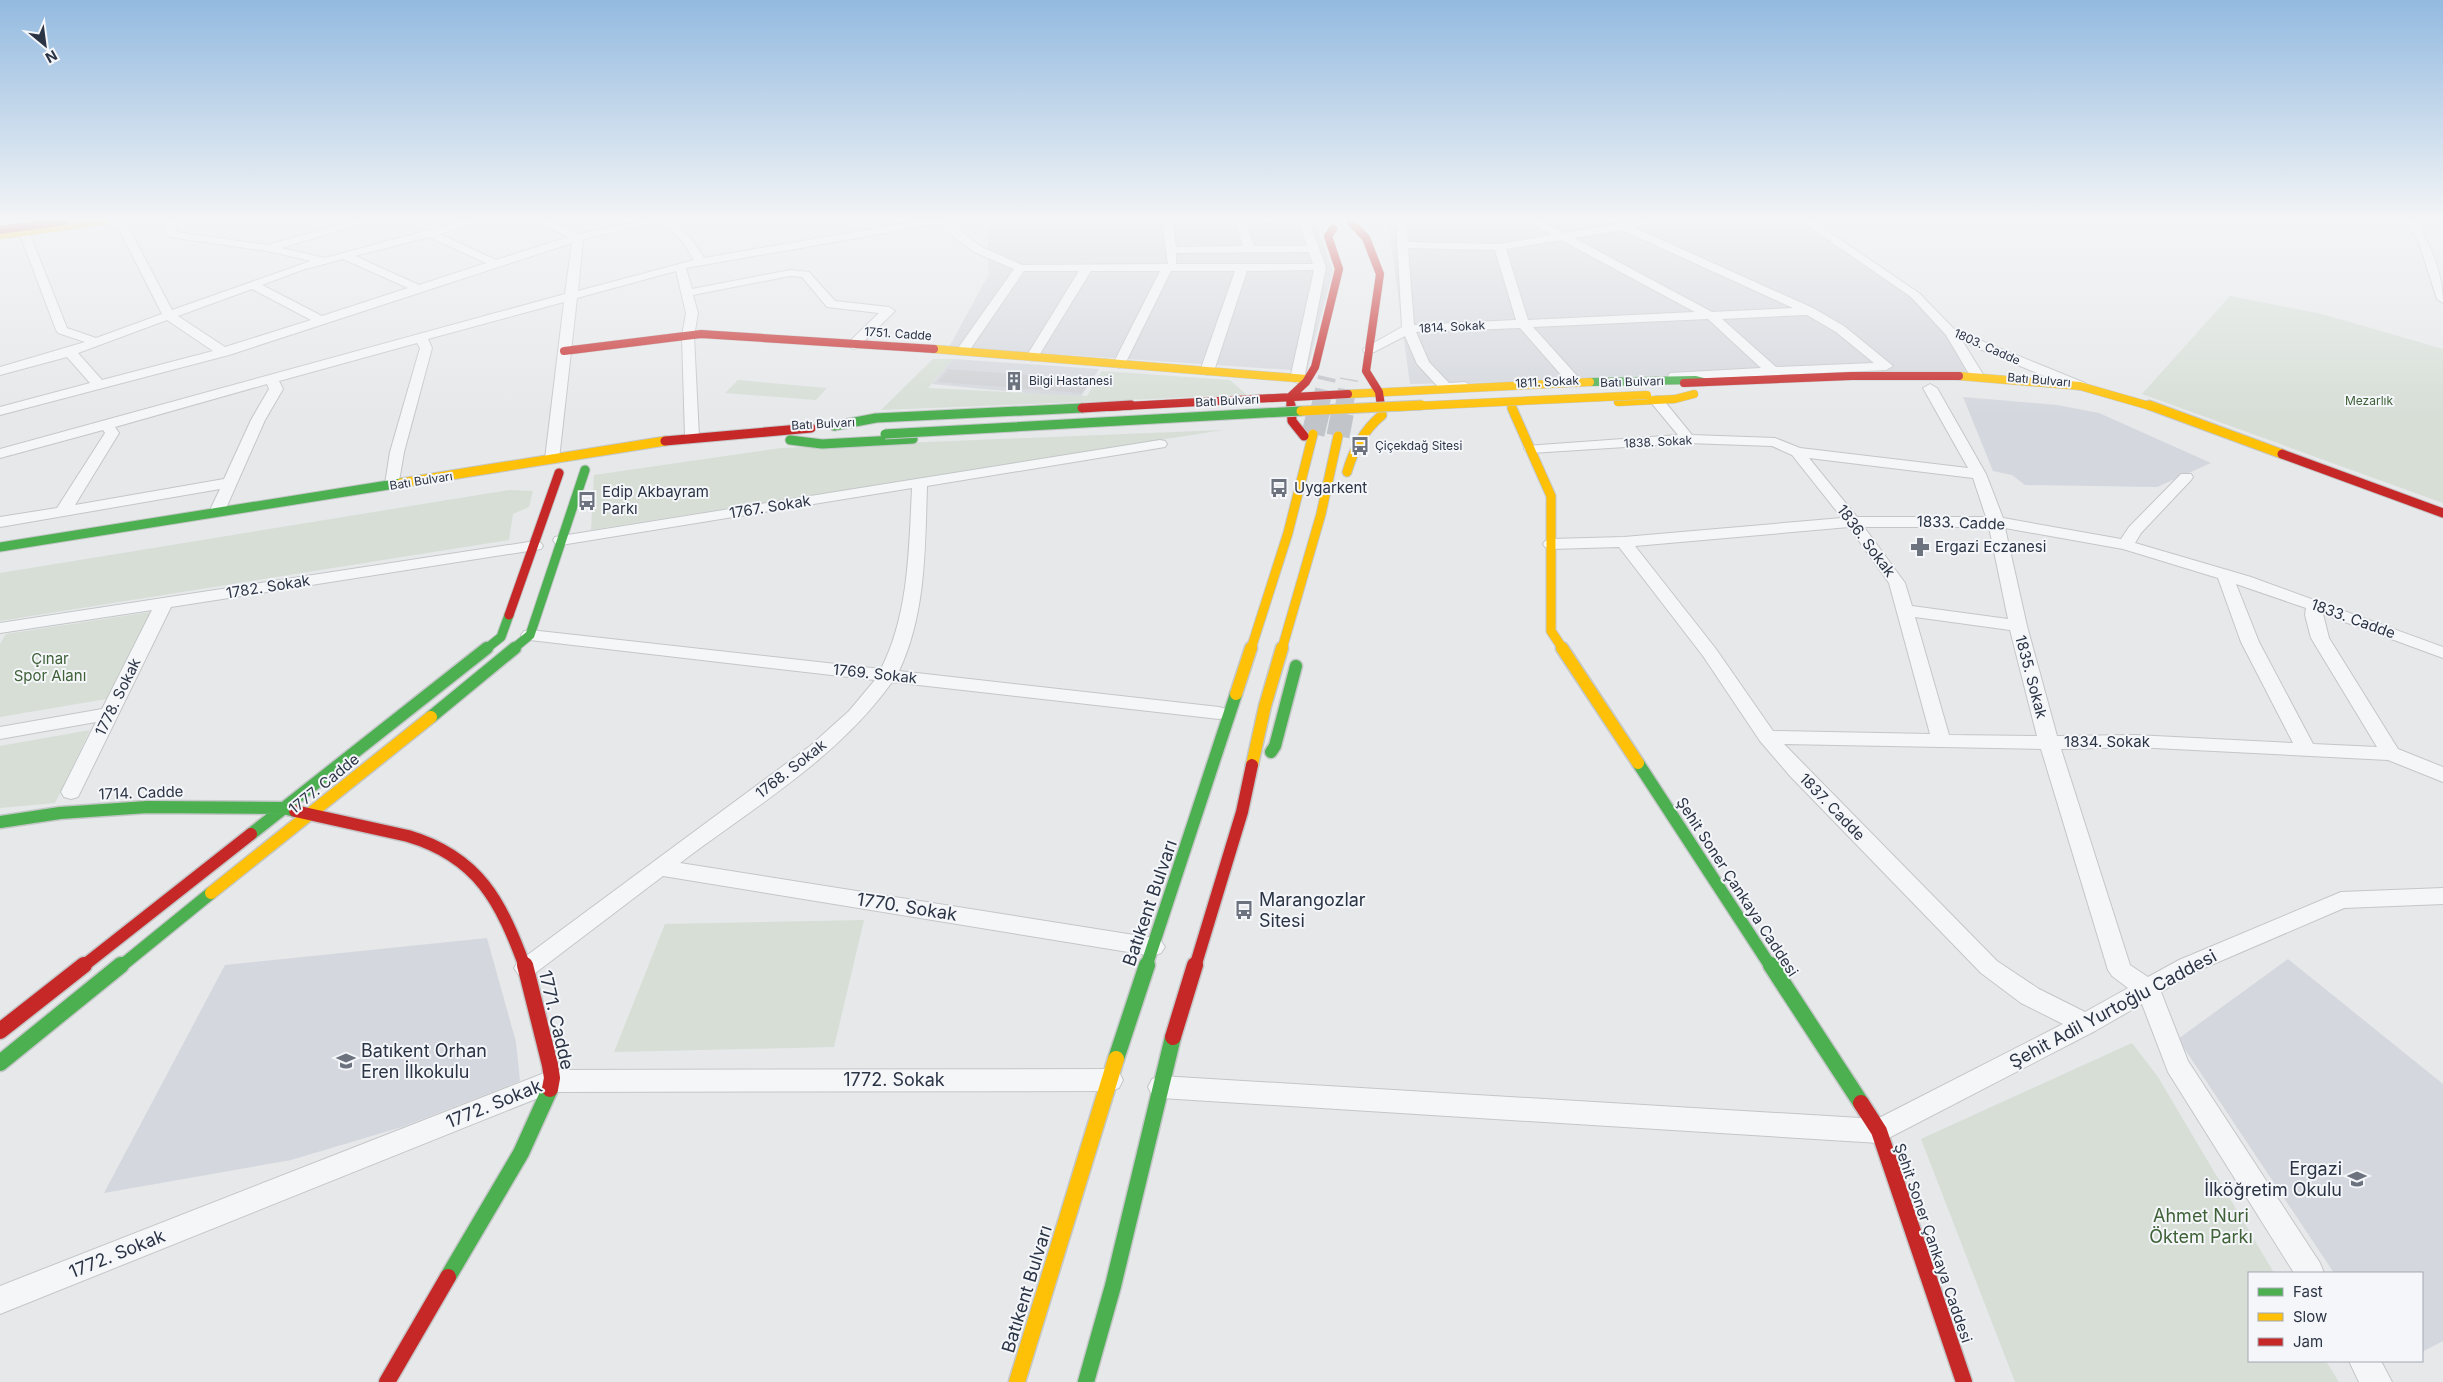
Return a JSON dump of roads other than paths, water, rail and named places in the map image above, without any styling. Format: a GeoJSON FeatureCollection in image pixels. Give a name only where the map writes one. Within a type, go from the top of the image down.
{"type":"FeatureCollection","features":[{"type":"Feature","properties":{"kind":"main road"},"geometry":{"type":"LineString","coordinates":[[1308,435],[1292,421],[1290,397],[1302,379],[1316,366],[1335,285]]}},
{"type":"Feature","properties":{"kind":"main road"},"geometry":{"type":"LineString","coordinates":[[1378,285],[1366,371],[1379,392],[1382,415]]}},
{"type":"Feature","properties":{"kind":"main road","name":"1751. Cadde"},"geometry":{"type":"LineString","coordinates":[[564,351],[701,334],[1032,357],[1302,379],[1318,388],[1353,387],[1368,375]]}},
{"type":"Feature","properties":{"kind":"main road"},"geometry":{"type":"LineString","coordinates":[[1231,373],[1258,398]]}},
{"type":"Feature","properties":{"kind":"main road","name":"Batı Bulvarı"},"geometry":{"type":"LineString","coordinates":[[669,453],[698,448],[886,429],[1279,402],[1851,376],[1978,376],[2080,386],[2158,408],[2443,513]]}},
{"type":"Feature","properties":{"kind":"main road"},"geometry":{"type":"LineString","coordinates":[[834,426],[876,418],[1258,398],[1633,380],[1695,380],[1703,382]]}},
{"type":"Feature","properties":{"kind":"main road","name":"Batı Bulvarı"},"geometry":{"type":"LineString","coordinates":[[1978,390],[2044,392],[2075,397],[2105,403],[2148,418]]}},
{"type":"Feature","properties":{"kind":"main road","name":"Batı Bulvarı"},"geometry":{"type":"LineString","coordinates":[[0,547],[692,437],[834,426],[886,429],[1739,393]]}},
{"type":"Feature","properties":{"kind":"main road"},"geometry":{"type":"LineString","coordinates":[[790,440],[822,444],[1292,421],[1652,398]]}},
{"type":"Feature","properties":{"kind":"main road","name":"Şehit Soner Çankaya Caddesi"},"geometry":{"type":"LineString","coordinates":[[1512,408],[1551,496],[1551,631],[1879,1131],[1964,1382]]}},
{"type":"Feature","properties":{"kind":"main road"},"geometry":{"type":"LineString","coordinates":[[1222,738],[1215,732],[1218,713],[1245,642],[1302,448],[1311,428],[1343,430],[1382,415]]}},
{"type":"Feature","properties":{"kind":"main road"},"geometry":{"type":"LineString","coordinates":[[1343,430],[1356,439],[1343,487]]}},
{"type":"Feature","properties":{"kind":"main road"},"geometry":{"type":"LineString","coordinates":[[1086,1382],[1113,1286],[1176,1026],[1242,812],[1265,706],[1321,514],[1343,430]]}},
{"type":"Feature","properties":{"kind":"main road","name":"Batıkent Bulvarı"},"geometry":{"type":"LineString","coordinates":[[1017,1382],[1110,1080],[1288,533],[1308,435]]}},
{"type":"Feature","properties":{"kind":"main road","name":"1777. Cadde"},"geometry":{"type":"LineString","coordinates":[[0,1030],[501,637],[535,546],[572,471],[562,540],[530,635],[515,650],[0,1063]]}},
{"type":"Feature","properties":{"kind":"main road"},"geometry":{"type":"LineString","coordinates":[[1249,781],[1275,746],[1300,650]]}},
{"type":"Feature","properties":{"kind":"main road","name":"1714. Cadde"},"geometry":{"type":"LineString","coordinates":[[0,822],[60,813],[147,806],[284,808],[311,814]]}},
{"type":"Feature","properties":{"kind":"main road","name":"1771. Cadde"},"geometry":{"type":"LineString","coordinates":[[311,814],[425,841],[447,850],[465,863],[480,879],[495,901],[515,938],[526,968],[552,1081],[540,1115],[521,1153],[387,1382]]}},
{"type":"Feature","properties":{"kind":"street"},"geometry":{"type":"LineString","coordinates":[[45,285],[62,330],[96,342]]}},
{"type":"Feature","properties":{"kind":"street"},"geometry":{"type":"LineString","coordinates":[[153,285],[168,316],[224,352]]}},
{"type":"Feature","properties":{"kind":"street"},"geometry":{"type":"LineString","coordinates":[[0,371],[70,352],[252,285]]}},
{"type":"Feature","properties":{"kind":"street"},"geometry":{"type":"LineString","coordinates":[[254,285],[322,321]]}},
{"type":"Feature","properties":{"kind":"street"},"geometry":{"type":"LineString","coordinates":[[411,285],[419,289]]}},
{"type":"Feature","properties":{"kind":"street"},"geometry":{"type":"LineString","coordinates":[[0,411],[224,352],[430,285]]}},
{"type":"Feature","properties":{"kind":"street"},"geometry":{"type":"LineString","coordinates":[[552,459],[572,285]]}},
{"type":"Feature","properties":{"kind":"street"},"geometry":{"type":"LineString","coordinates":[[0,454],[604,285]]}},
{"type":"Feature","properties":{"kind":"street"},"geometry":{"type":"LineString","coordinates":[[686,285],[692,313],[688,336],[692,437]]}},
{"type":"Feature","properties":{"kind":"street"},"geometry":{"type":"LineString","coordinates":[[688,293],[726,285]]}},
{"type":"Feature","properties":{"kind":"street"},"geometry":{"type":"LineString","coordinates":[[815,285],[831,304],[889,311],[853,345]]}},
{"type":"Feature","properties":{"kind":"street"},"geometry":{"type":"LineString","coordinates":[[962,352],[1009,285]]}},
{"type":"Feature","properties":{"kind":"street"},"geometry":{"type":"LineString","coordinates":[[1032,357],[1076,285]]}},
{"type":"Feature","properties":{"kind":"street"},"geometry":{"type":"LineString","coordinates":[[1119,364],[1160,285]]}},
{"type":"Feature","properties":{"kind":"street"},"geometry":{"type":"LineString","coordinates":[[1207,371],[1236,285]]}},
{"type":"Feature","properties":{"kind":"street"},"geometry":{"type":"LineString","coordinates":[[1302,379],[1317,285]]}},
{"type":"Feature","properties":{"kind":"street","name":"1811. Sokak"},"geometry":{"type":"LineString","coordinates":[[1405,285],[1408,329],[1422,364],[1446,387],[1886,366]]}},
{"type":"Feature","properties":{"kind":"street"},"geometry":{"type":"LineString","coordinates":[[1511,285],[1523,324],[1574,381]]}},
{"type":"Feature","properties":{"kind":"street"},"geometry":{"type":"LineString","coordinates":[[1654,285],[1713,317],[1772,371]]}},
{"type":"Feature","properties":{"kind":"street"},"geometry":{"type":"LineString","coordinates":[[1753,285],[1809,311],[1840,329],[1886,366]]}},
{"type":"Feature","properties":{"kind":"street","name":"1803. Cadde"},"geometry":{"type":"LineString","coordinates":[[1901,285],[1915,295],[1952,333],[2080,386]]}},
{"type":"Feature","properties":{"kind":"street"},"geometry":{"type":"LineString","coordinates":[[2437,285],[2443,299]]}},
{"type":"Feature","properties":{"kind":"street","name":"1814. Sokak"},"geometry":{"type":"LineString","coordinates":[[1369,349],[1408,329],[1713,317],[1809,311]]}},
{"type":"Feature","properties":{"kind":"street"},"geometry":{"type":"LineString","coordinates":[[1952,333],[1978,376]]}},
{"type":"Feature","properties":{"kind":"street"},"geometry":{"type":"LineString","coordinates":[[393,484],[398,452],[426,348],[423,341],[418,337]]}},
{"type":"Feature","properties":{"kind":"street"},"geometry":{"type":"LineString","coordinates":[[70,352],[100,385]]}},
{"type":"Feature","properties":{"kind":"street"},"geometry":{"type":"LineString","coordinates":[[217,512],[228,483],[258,420],[276,389],[275,384],[269,379]]}},
{"type":"Feature","properties":{"kind":"street","name":"1835. Sokak"},"geometry":{"type":"LineString","coordinates":[[1930,388],[1979,474],[1996,522],[2018,626],[2049,743],[2120,970],[2148,989]]}},
{"type":"Feature","properties":{"kind":"street"},"geometry":{"type":"LineString","coordinates":[[1652,398],[1688,439]]}},
{"type":"Feature","properties":{"kind":"street"},"geometry":{"type":"LineString","coordinates":[[63,511],[112,433],[106,424]]}},
{"type":"Feature","properties":{"kind":"street","name":"1838. Sokak"},"geometry":{"type":"LineString","coordinates":[[1531,450],[1688,439],[1775,442],[1792,449],[1979,474]]}},
{"type":"Feature","properties":{"kind":"street","name":"1767. Sokak"},"geometry":{"type":"LineString","coordinates":[[562,540],[1160,444]]}},
{"type":"Feature","properties":{"kind":"street","name":"1836. Sokak"},"geometry":{"type":"LineString","coordinates":[[1792,449],[1853,522],[1897,583],[1940,740]]}},
{"type":"Feature","properties":{"kind":"street"},"geometry":{"type":"LineString","coordinates":[[2125,545],[2135,530],[2186,477]]}},
{"type":"Feature","properties":{"kind":"street"},"geometry":{"type":"LineString","coordinates":[[0,522],[228,483]]}},
{"type":"Feature","properties":{"kind":"street","name":"1768. Sokak"},"geometry":{"type":"LineString","coordinates":[[526,968],[820,747],[850,720],[887,675],[904,632],[916,564],[920,484]]}},
{"type":"Feature","properties":{"kind":"street","name":"1833. Cadde"},"geometry":{"type":"LineString","coordinates":[[1551,544],[1624,542],[1853,522],[1996,522],[2125,545],[2315,604],[2443,653]]}},
{"type":"Feature","properties":{"kind":"street","name":"1837. Cadde"},"geometry":{"type":"LineString","coordinates":[[1624,542],[1710,653],[1767,737],[1797,771],[1989,967],[2030,996],[2086,1024]]}},
{"type":"Feature","properties":{"kind":"street","name":"1782. Sokak"},"geometry":{"type":"LineString","coordinates":[[0,628],[535,546]]}},
{"type":"Feature","properties":{"kind":"street"},"geometry":{"type":"LineString","coordinates":[[2225,575],[2233,604],[2287,715],[2307,750]]}},
{"type":"Feature","properties":{"kind":"street","name":"1778. Sokak"},"geometry":{"type":"LineString","coordinates":[[71,792],[164,603]]}},
{"type":"Feature","properties":{"kind":"street"},"geometry":{"type":"LineString","coordinates":[[2315,604],[2314,615],[2320,638],[2391,754]]}},
{"type":"Feature","properties":{"kind":"street"},"geometry":{"type":"LineString","coordinates":[[1905,610],[2018,626]]}},
{"type":"Feature","properties":{"kind":"street","name":"1769. Sokak"},"geometry":{"type":"LineString","coordinates":[[530,635],[1218,713]]}},
{"type":"Feature","properties":{"kind":"street"},"geometry":{"type":"LineString","coordinates":[[0,733],[109,714]]}},
{"type":"Feature","properties":{"kind":"street","name":"1834. Sokak"},"geometry":{"type":"LineString","coordinates":[[1767,737],[2049,743],[2135,741],[2391,754],[2443,775]]}},
{"type":"Feature","properties":{"kind":"street","name":"1770. Sokak"},"geometry":{"type":"LineString","coordinates":[[660,868],[1153,947]]}},
{"type":"Feature","properties":{"kind":"street","name":"Şehit Adil Yurtoğlu Caddesi"},"geometry":{"type":"LineString","coordinates":[[1879,1131],[2086,1024],[2187,966],[2341,900],[2443,896]]}},
{"type":"Feature","properties":{"kind":"street"},"geometry":{"type":"LineString","coordinates":[[2148,989],[2177,1065],[2309,1272]]}},
{"type":"Feature","properties":{"kind":"street","name":"1772. Sokak"},"geometry":{"type":"LineString","coordinates":[[0,1300],[552,1081],[1110,1080]]}},
{"type":"Feature","properties":{"kind":"street"},"geometry":{"type":"LineString","coordinates":[[1161,1087],[1879,1131]]}},
{"type":"Feature","properties":{"kind":"street"},"geometry":{"type":"LineString","coordinates":[[2365,1362],[2377,1382]]}},
{"type":"Feature","properties":{"kind":"tunnel"},"geometry":{"type":"LineString","coordinates":[[1320,407],[1327,377]]}},
{"type":"Feature","properties":{"kind":"tunnel"},"geometry":{"type":"LineString","coordinates":[[1344,407],[1349,379]]}},
{"type":"Feature","properties":{"kind":"tunnel"},"geometry":{"type":"LineString","coordinates":[[1313,434],[1320,405]]}},
{"type":"Feature","properties":{"kind":"tunnel"},"geometry":{"type":"LineString","coordinates":[[1338,436],[1344,405]]}},
{"type":"Feature","properties":{"kind":"place","name":"Bilgi Hastanesi"},"geometry":{"type":"Point","coordinates":[1014,381]}},
{"type":"Feature","properties":{"kind":"place","name":"Çiçekdağ Sitesi"},"geometry":{"type":"Point","coordinates":[1360,446]}},
{"type":"Feature","properties":{"kind":"place","name":"Uygarkent"},"geometry":{"type":"Point","coordinates":[1279,488]}},
{"type":"Feature","properties":{"kind":"place","name":"Edip Akbayram Parkı"},"geometry":{"type":"Point","coordinates":[587,501]}},
{"type":"Feature","properties":{"kind":"place","name":"Ergazi Eczanesi"},"geometry":{"type":"Point","coordinates":[1920,547]}},
{"type":"Feature","properties":{"kind":"place","name":"Marangozlar Sitesi"},"geometry":{"type":"Point","coordinates":[1244,910]}},
{"type":"Feature","properties":{"kind":"place","name":"Batıkent Orhan Eren İlkokulu"},"geometry":{"type":"Point","coordinates":[346,1061]}},
{"type":"Feature","properties":{"kind":"place","name":"Ergazi İlköğretim Okulu"},"geometry":{"type":"Point","coordinates":[2357,1179]}},
{"type":"Feature","properties":{"kind":"park label","name":"Mezarlık"},"geometry":{"type":"Point","coordinates":[2369,401]}},
{"type":"Feature","properties":{"kind":"park label","name":"Çınar Spor Alanı"},"geometry":{"type":"Point","coordinates":[50,668]}},
{"type":"Feature","properties":{"kind":"park label","name":"Ahmet Nuri Öktem Parkı"},"geometry":{"type":"Point","coordinates":[2201,1226]}}]}
